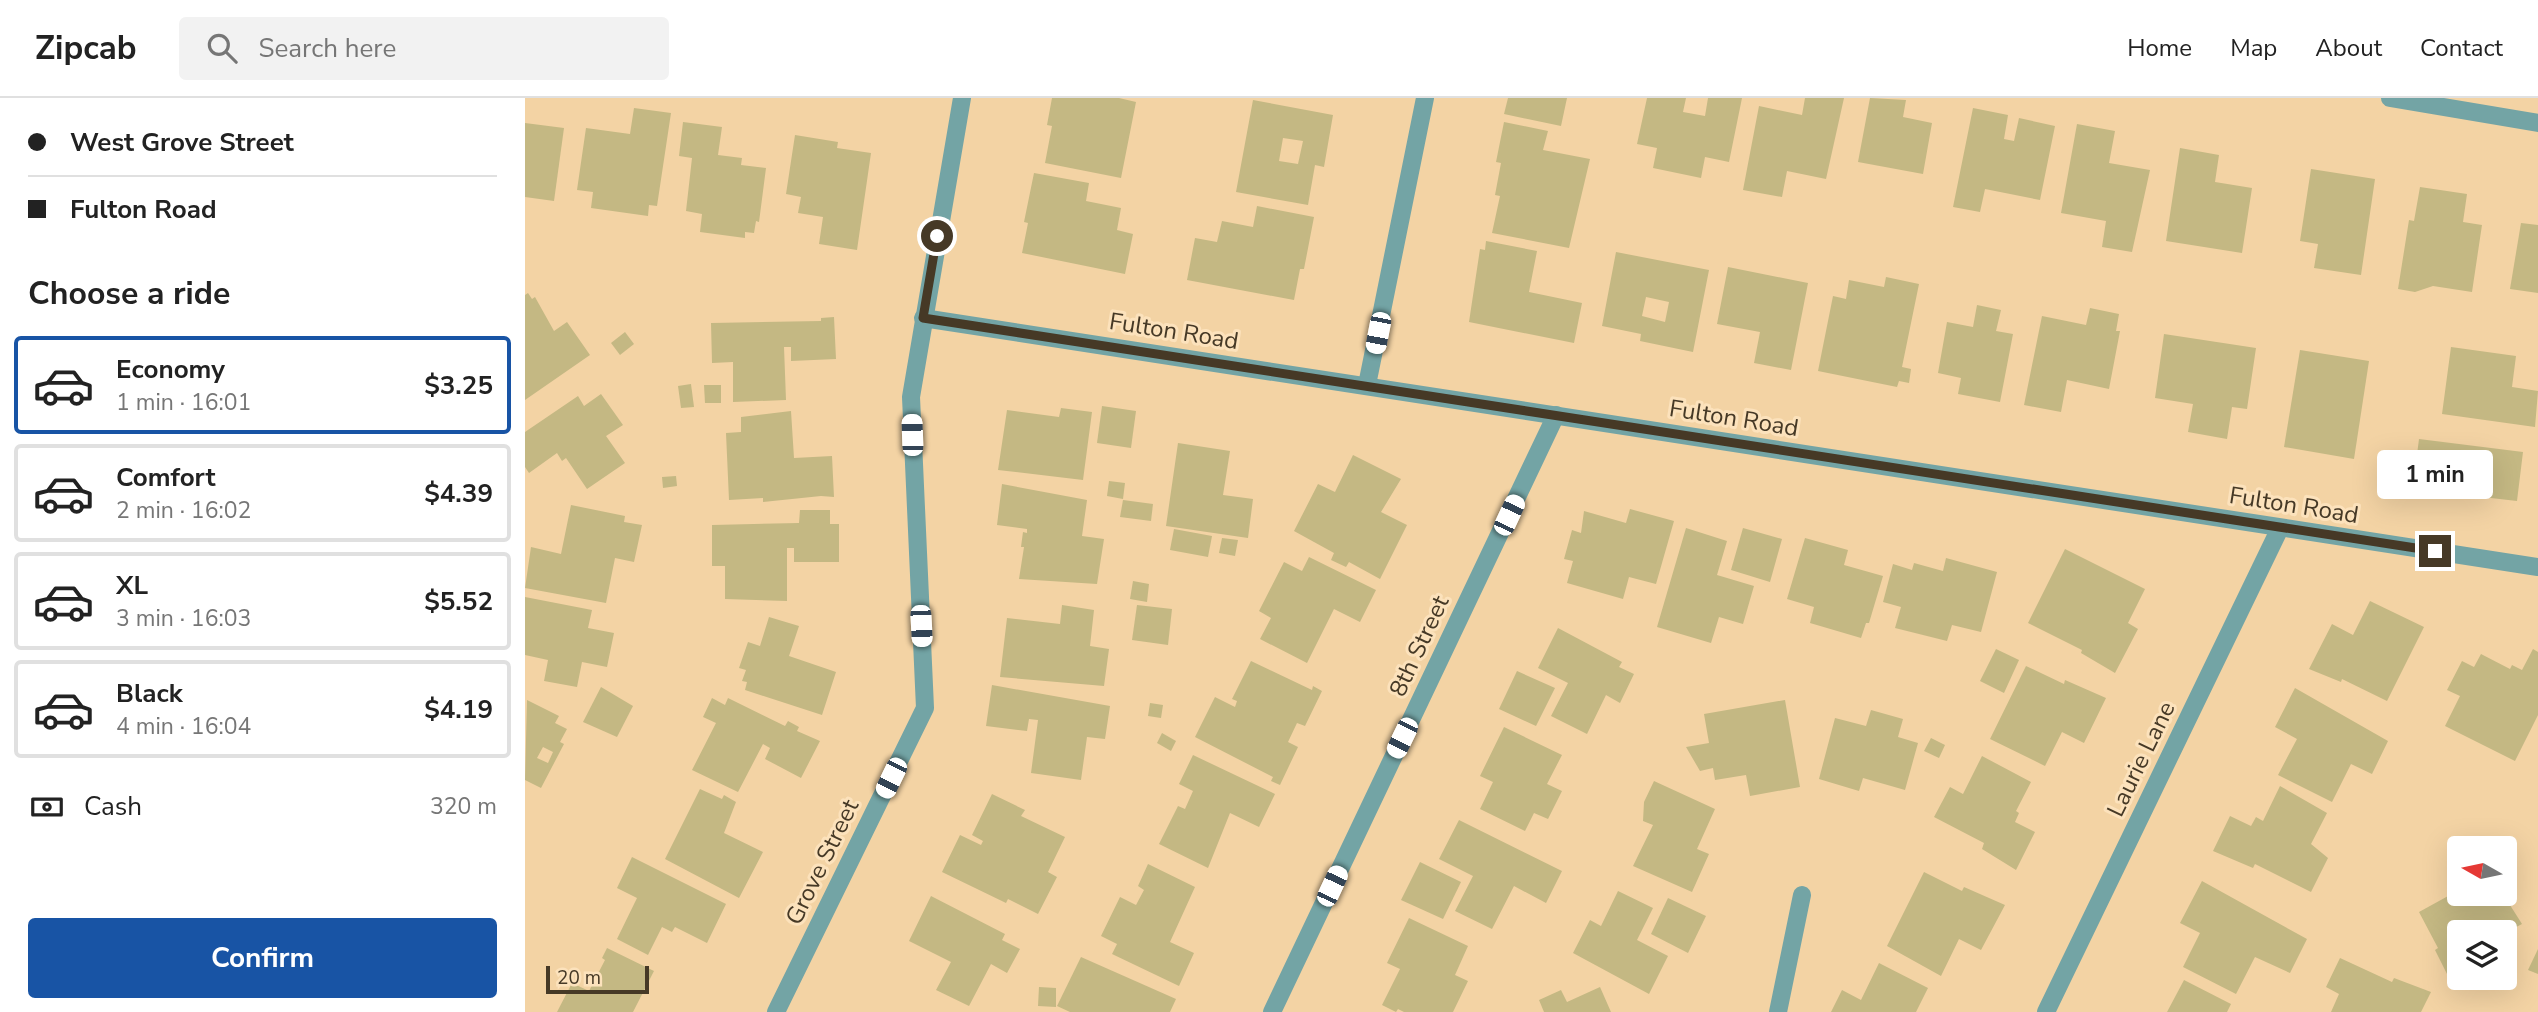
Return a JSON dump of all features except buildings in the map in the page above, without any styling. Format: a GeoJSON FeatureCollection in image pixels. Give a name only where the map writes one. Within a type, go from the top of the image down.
{"type":"FeatureCollection","features":[{"type":"Feature","properties":{"kind":"street","name":"Grove Street"},"geometry":{"type":"LineString","coordinates":[[776,1012],[925,708],[911,397],[962,98]]}},
{"type":"Feature","properties":{"kind":"street"},"geometry":{"type":"LineString","coordinates":[[1367,385],[1425,98]]}},
{"type":"Feature","properties":{"kind":"street"},"geometry":{"type":"LineString","coordinates":[[2390,98],[2538,123]]}},
{"type":"Feature","properties":{"kind":"street","name":"Fulton Road"},"geometry":{"type":"LineString","coordinates":[[923,318],[2538,567]]}},
{"type":"Feature","properties":{"kind":"street","name":"8th Street"},"geometry":{"type":"LineString","coordinates":[[1273,1011],[1556,415]]}},
{"type":"Feature","properties":{"kind":"street","name":"Laurie Lane"},"geometry":{"type":"LineString","coordinates":[[2046,1012],[2280,528]]}},
{"type":"Feature","properties":{"kind":"street"},"geometry":{"type":"LineString","coordinates":[[1779,1012],[1803,895]]}},
{"type":"Feature","properties":{"kind":"route"},"geometry":{"type":"LineString","coordinates":[[937,236],[923,318],[2435,551]]}}]}
